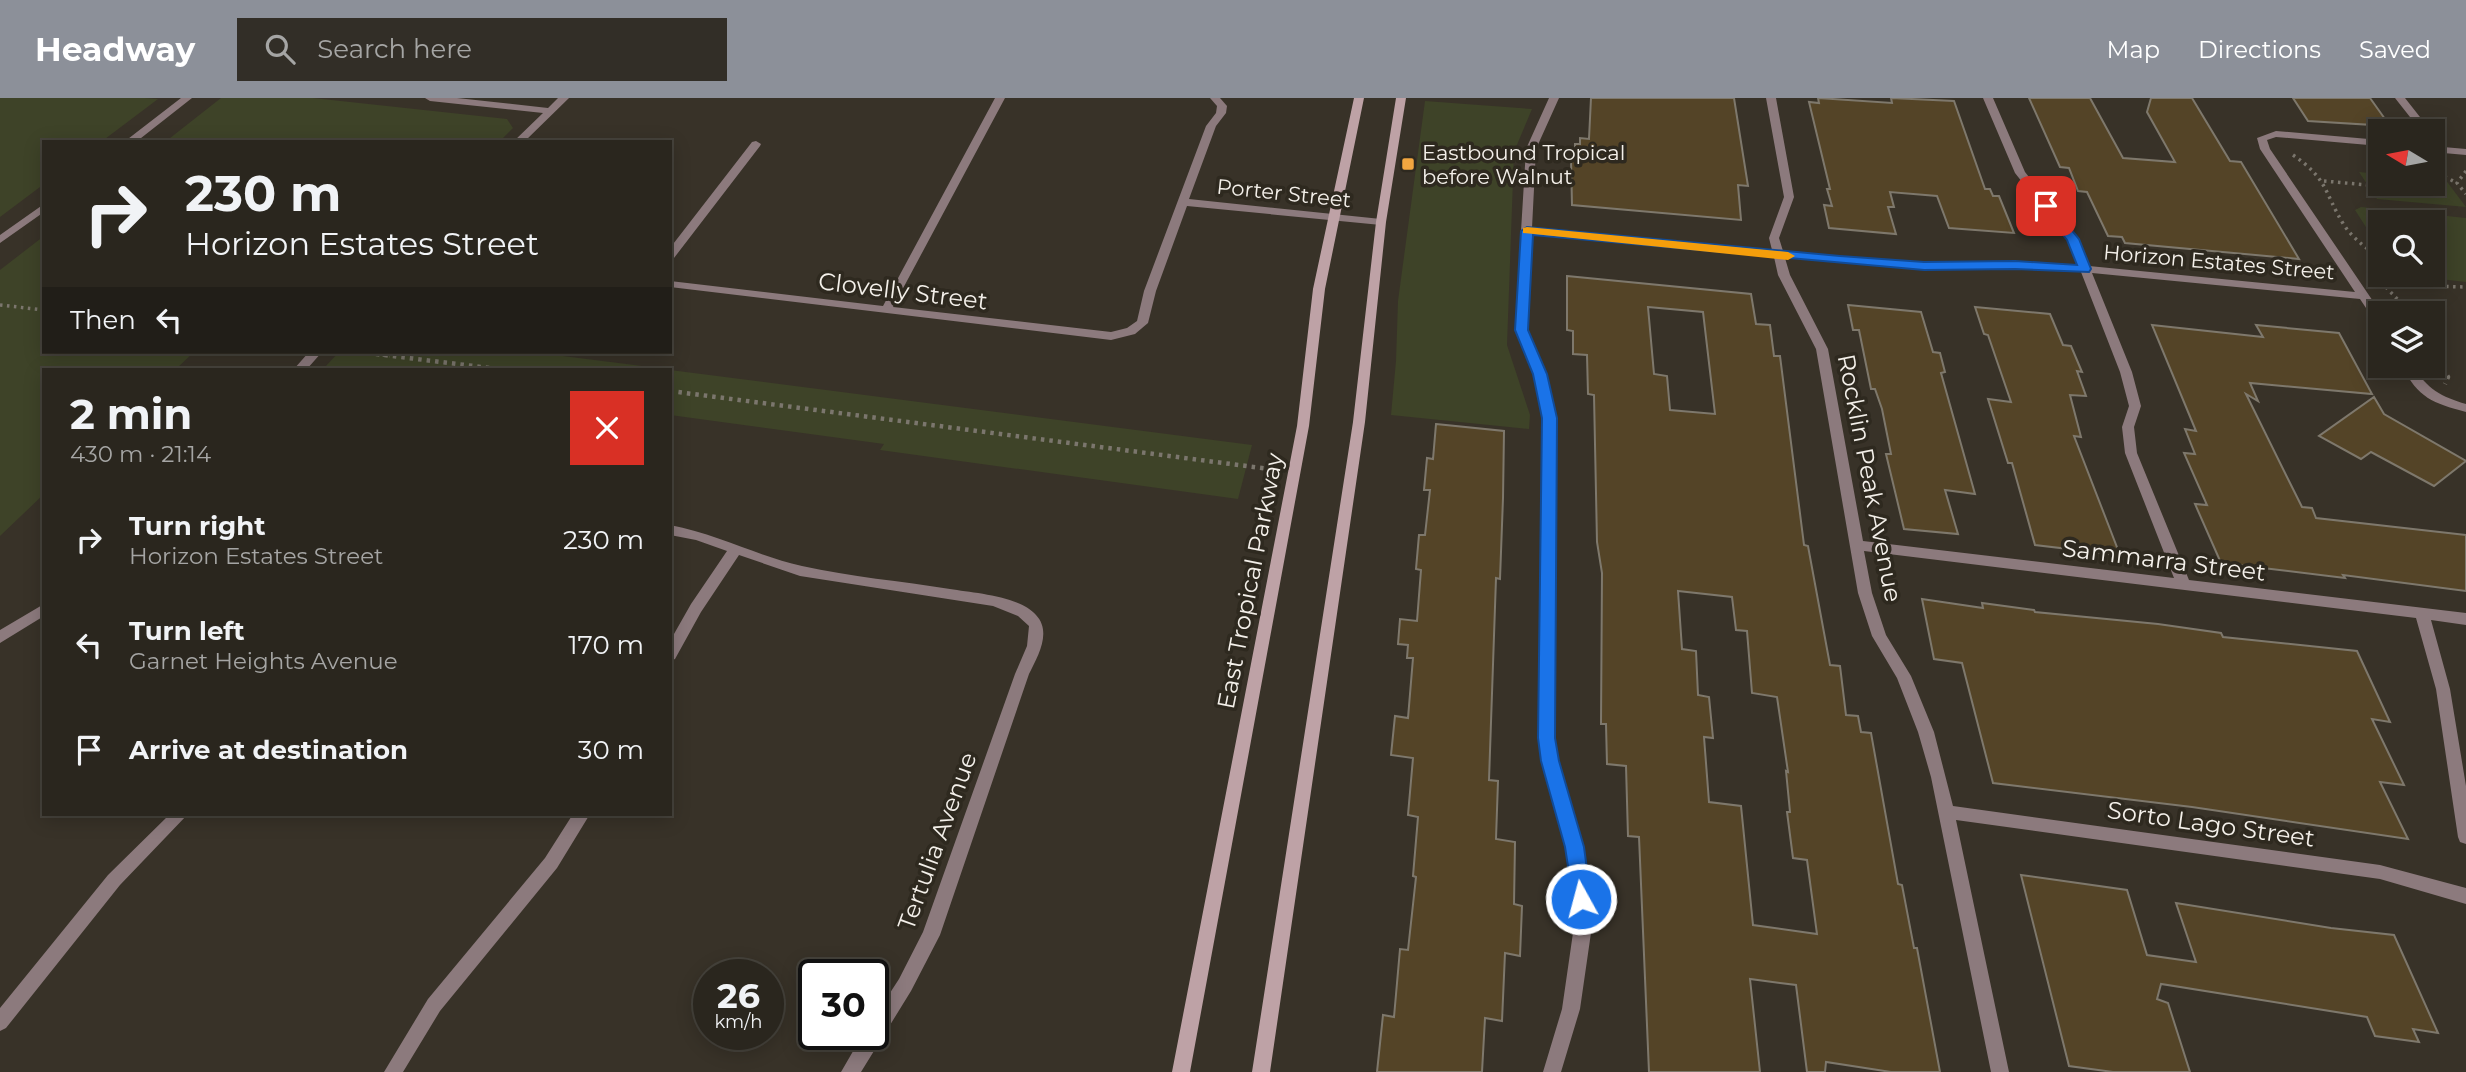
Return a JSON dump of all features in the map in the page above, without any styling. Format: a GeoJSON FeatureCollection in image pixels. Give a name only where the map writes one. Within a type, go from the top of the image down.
{"type":"FeatureCollection","features":[{"type":"Feature","properties":{"kind":"main road","name":"East Tropical Parkway"},"geometry":{"type":"LineString","coordinates":[[1181,1072],[1303,426],[1318,299],[1359,98]]}},
{"type":"Feature","properties":{"kind":"main road"},"geometry":{"type":"LineString","coordinates":[[1261,1072],[1359,422],[1381,222],[1401,98]]}},
{"type":"Feature","properties":{"kind":"street"},"geometry":{"type":"LineString","coordinates":[[132,140],[187,98]]}},
{"type":"Feature","properties":{"kind":"street"},"geometry":{"type":"LineString","coordinates":[[430,98],[551,110]]}},
{"type":"Feature","properties":{"kind":"street"},"geometry":{"type":"LineString","coordinates":[[521,140],[564,98]]}},
{"type":"Feature","properties":{"kind":"street"},"geometry":{"type":"LineString","coordinates":[[886,310],[1000,98]]}},
{"type":"Feature","properties":{"kind":"street"},"geometry":{"type":"LineString","coordinates":[[1552,1072],[1571,1009],[1584,919],[1574,847],[1546,738],[1549,418],[1540,374],[1521,330],[1531,149],[1554,98]]}},
{"type":"Feature","properties":{"kind":"street","name":"Rocklin Peak Avenue"},"geometry":{"type":"LineString","coordinates":[[1771,98],[1789,197],[1774,237],[1789,287],[1822,349],[1865,593],[1879,636],[1904,676],[1926,732],[1947,812],[2000,1072]]}},
{"type":"Feature","properties":{"kind":"street"},"geometry":{"type":"LineString","coordinates":[[1989,98],[2020,173],[2073,239],[2085,269],[2126,372],[2135,406],[2128,427],[2131,453],[2184,586]]}},
{"type":"Feature","properties":{"kind":"street"},"geometry":{"type":"LineString","coordinates":[[2400,98],[2417,119]]}},
{"type":"Feature","properties":{"kind":"street"},"geometry":{"type":"LineString","coordinates":[[1183,202],[1211,127],[1221,113],[1222,106],[1216,99]]}},
{"type":"Feature","properties":{"kind":"street"},"geometry":{"type":"LineString","coordinates":[[2368,143],[2276,134],[2262,138],[2264,149],[2368,302]]}},
{"type":"Feature","properties":{"kind":"street"},"geometry":{"type":"LineString","coordinates":[[672,253],[755,144]]}},
{"type":"Feature","properties":{"kind":"street"},"geometry":{"type":"LineString","coordinates":[[2445,148],[2466,152]]}},
{"type":"Feature","properties":{"kind":"street","name":"Clovelly Street"},"geometry":{"type":"LineString","coordinates":[[672,284],[1111,336],[1131,331],[1142,323],[1150,291],[1183,202]]}},
{"type":"Feature","properties":{"kind":"street","name":"Porter Street"},"geometry":{"type":"LineString","coordinates":[[1183,202],[1381,222]]}},
{"type":"Feature","properties":{"kind":"street"},"geometry":{"type":"LineString","coordinates":[[0,240],[42,208]]}},
{"type":"Feature","properties":{"kind":"street","name":"Horizon Estates Street"},"geometry":{"type":"LineString","coordinates":[[1527,231],[1924,266],[2015,265],[2085,269],[2364,296]]}},
{"type":"Feature","properties":{"kind":"street"},"geometry":{"type":"LineString","coordinates":[[301,368],[314,354]]}},
{"type":"Feature","properties":{"kind":"street"},"geometry":{"type":"LineString","coordinates":[[2413,378],[2440,401],[2466,408]]}},
{"type":"Feature","properties":{"kind":"street"},"geometry":{"type":"LineString","coordinates":[[672,530],[697,535],[736,548],[696,608],[672,651]]}},
{"type":"Feature","properties":{"kind":"street","name":"Sammarra Street"},"geometry":{"type":"LineString","coordinates":[[1857,545],[2466,619]]}},
{"type":"Feature","properties":{"kind":"street","name":"Tertulia Avenue"},"geometry":{"type":"LineString","coordinates":[[736,548],[800,571],[1013,606],[1029,616],[1036,625],[1039,639],[1022,674],[931,935],[905,985],[850,1072]]}},
{"type":"Feature","properties":{"kind":"street"},"geometry":{"type":"LineString","coordinates":[[0,637],[42,610]]}},
{"type":"Feature","properties":{"kind":"street"},"geometry":{"type":"LineString","coordinates":[[2423,614],[2443,690],[2466,837]]}},
{"type":"Feature","properties":{"kind":"street","name":"Sorto Lago Street"},"geometry":{"type":"LineString","coordinates":[[1947,812],[2380,872],[2466,896]]}},
{"type":"Feature","properties":{"kind":"street"},"geometry":{"type":"LineString","coordinates":[[0,1023],[114,880],[178,816]]}},
{"type":"Feature","properties":{"kind":"street"},"geometry":{"type":"LineString","coordinates":[[393,1072],[434,1005],[551,863],[581,816]]}},
{"type":"Feature","properties":{"kind":"path"},"geometry":{"type":"LineString","coordinates":[[2262,138],[2295,156],[2323,181],[2343,223],[2353,237],[2368,249]]}},
{"type":"Feature","properties":{"kind":"path"},"geometry":{"type":"LineString","coordinates":[[2457,183],[2464,178],[2466,171]]}},
{"type":"Feature","properties":{"kind":"path"},"geometry":{"type":"LineString","coordinates":[[2445,177],[2457,183],[2466,194]]}},
{"type":"Feature","properties":{"kind":"path"},"geometry":{"type":"LineString","coordinates":[[2323,181],[2368,185]]}},
{"type":"Feature","properties":{"kind":"path"},"geometry":{"type":"LineString","coordinates":[[2456,194],[2466,194]]}},
{"type":"Feature","properties":{"kind":"path"},"geometry":{"type":"LineString","coordinates":[[2445,286],[2466,287]]}},
{"type":"Feature","properties":{"kind":"path"},"geometry":{"type":"LineString","coordinates":[[2386,287],[2399,301]]}},
{"type":"Feature","properties":{"kind":"path"},"geometry":{"type":"LineString","coordinates":[[0,304],[42,310]]}},
{"type":"Feature","properties":{"kind":"path"},"geometry":{"type":"LineString","coordinates":[[378,354],[490,368]]}},
{"type":"Feature","properties":{"kind":"path"},"geometry":{"type":"LineString","coordinates":[[672,391],[1294,472]]}},
{"type":"Feature","properties":{"kind":"green space"},"geometry":{"type":"Polygon","coordinates":[[[0,98],[158,99],[104,140],[42,140],[42,186],[0,217],[0,98]]]}},
{"type":"Feature","properties":{"kind":"green space"},"geometry":{"type":"Polygon","coordinates":[[[221,98],[313,98],[507,119],[513,128],[501,140],[168,140],[221,98]]]}},
{"type":"Feature","properties":{"kind":"green space"},"geometry":{"type":"Polygon","coordinates":[[[1425,101],[1532,109],[1514,152],[1507,345],[1530,415],[1529,429],[1391,415],[1398,301],[1425,101]]]}},
{"type":"Feature","properties":{"kind":"green space"},"geometry":{"type":"Polygon","coordinates":[[[2359,172],[2368,173],[2368,186],[2359,172]]]}},
{"type":"Feature","properties":{"kind":"green space"},"geometry":{"type":"Polygon","coordinates":[[[2445,179],[2466,207],[2377,199],[2375,196],[2445,196],[2445,179]]]}},
{"type":"Feature","properties":{"kind":"green space"},"geometry":{"type":"Polygon","coordinates":[[[2361,207],[2390,210],[2368,210],[2368,230],[2355,210],[2361,207]]]}},
{"type":"Feature","properties":{"kind":"green space"},"geometry":{"type":"Polygon","coordinates":[[[2445,216],[2466,218],[2466,282],[2445,280],[2445,216]]]}},
{"type":"Feature","properties":{"kind":"green space"},"geometry":{"type":"Polygon","coordinates":[[[42,238],[42,354],[192,354],[177,368],[42,368],[42,496],[0,536],[0,270],[42,238]]]}},
{"type":"Feature","properties":{"kind":"green space"},"geometry":{"type":"Polygon","coordinates":[[[337,354],[547,354],[658,368],[334,368],[325,367],[337,354]]]}},
{"type":"Feature","properties":{"kind":"green space"},"geometry":{"type":"Polygon","coordinates":[[[672,370],[1252,445],[1238,499],[880,450],[884,444],[672,415],[672,370]]]}},
{"type":"Feature","properties":{"kind":"building"},"geometry":{"type":"Polygon","coordinates":[[[1591,98],[1734,98],[1748,186],[1738,185],[1741,220],[1572,205],[1571,159],[1575,159],[1575,144],[1580,144],[1580,138],[1589,139],[1591,98]]]}},
{"type":"Feature","properties":{"kind":"building"},"geometry":{"type":"Polygon","coordinates":[[[1818,98],[1892,103],[1891,98],[1954,101],[1985,189],[1990,189],[1993,196],[1999,196],[2014,233],[1949,228],[1937,196],[1890,192],[1894,207],[1888,207],[1896,234],[1829,228],[1824,205],[1832,206],[1827,189],[1830,189],[1809,102],[1819,103],[1818,98]]]}},
{"type":"Feature","properties":{"kind":"building"},"geometry":{"type":"Polygon","coordinates":[[[2029,98],[2090,98],[2123,158],[2175,162],[2147,112],[2151,98],[2192,98],[2230,161],[2241,162],[2299,259],[2125,243],[2122,237],[2108,236],[2087,192],[2078,191],[2069,168],[2060,167],[2029,98]]]}},
{"type":"Feature","properties":{"kind":"building"},"geometry":{"type":"Polygon","coordinates":[[[2293,98],[2370,98],[2385,119],[2368,119],[2368,125],[2308,121],[2293,98]]]}},
{"type":"Feature","properties":{"kind":"building"},"geometry":{"type":"Polygon","coordinates":[[[1567,276],[1751,294],[1756,324],[1770,325],[1774,356],[1780,356],[1804,545],[1808,546],[1830,665],[1840,666],[1846,715],[1858,716],[1861,732],[1871,733],[1898,884],[1902,885],[1914,948],[1917,948],[1940,1072],[1891,1072],[1826,1062],[1825,1072],[1807,1072],[1796,985],[1750,979],[1760,1072],[1649,1072],[1639,837],[1628,836],[1626,766],[1607,764],[1606,724],[1601,724],[1602,573],[1597,542],[1594,395],[1588,394],[1587,355],[1573,354],[1573,331],[1567,330],[1567,276]],[[1648,307],[1654,374],[1667,376],[1670,410],[1715,414],[1703,312],[1648,307]],[[1678,591],[1682,649],[1696,651],[1698,695],[1709,697],[1713,738],[1704,737],[1709,802],[1741,806],[1753,925],[1817,934],[1807,860],[1793,858],[1787,812],[1790,812],[1786,771],[1788,772],[1777,697],[1752,693],[1747,631],[1736,630],[1732,597],[1678,591]]]}},
{"type":"Feature","properties":{"kind":"building"},"geometry":{"type":"Polygon","coordinates":[[[1848,305],[1921,312],[1933,352],[1940,353],[1945,372],[1941,373],[1975,494],[1945,490],[1958,534],[1904,529],[1886,454],[1891,454],[1882,409],[1875,389],[1871,389],[1859,330],[1853,330],[1848,305]]]}},
{"type":"Feature","properties":{"kind":"building"},"geometry":{"type":"Polygon","coordinates":[[[1975,307],[2050,314],[2063,345],[2071,346],[2082,372],[2077,371],[2086,396],[2070,395],[2081,437],[2074,436],[2120,555],[2035,545],[2012,463],[2008,463],[1988,399],[2011,402],[1988,335],[1984,334],[1975,307]]]}},
{"type":"Feature","properties":{"kind":"building"},"geometry":{"type":"Polygon","coordinates":[[[2152,325],[2263,337],[2256,325],[2339,333],[2372,394],[2250,383],[2258,401],[2246,394],[2302,507],[2312,508],[2316,518],[2466,535],[2466,591],[2221,563],[2195,504],[2207,505],[2184,453],[2195,454],[2185,429],[2196,431],[2152,325]]]}},
{"type":"Feature","properties":{"kind":"building"},"geometry":{"type":"Polygon","coordinates":[[[2374,397],[2384,414],[2466,461],[2434,486],[2371,452],[2361,459],[2319,436],[2374,397]]]}},
{"type":"Feature","properties":{"kind":"building"},"geometry":{"type":"Polygon","coordinates":[[[1436,424],[1504,431],[1500,579],[1496,578],[1489,780],[1498,781],[1496,839],[1515,842],[1514,904],[1522,906],[1520,956],[1505,953],[1502,1021],[1485,1018],[1482,1072],[1377,1072],[1383,1015],[1394,1017],[1400,949],[1408,950],[1416,877],[1413,876],[1418,817],[1408,815],[1413,758],[1391,755],[1395,716],[1408,718],[1413,658],[1407,658],[1408,645],[1398,644],[1400,619],[1417,621],[1421,570],[1416,569],[1419,535],[1425,535],[1430,490],[1424,490],[1427,458],[1433,459],[1436,424]]]}},
{"type":"Feature","properties":{"kind":"building"},"geometry":{"type":"Polygon","coordinates":[[[1922,599],[1983,608],[1982,603],[2035,612],[2158,624],[2221,633],[2223,637],[2357,651],[2390,722],[2372,719],[2404,785],[2380,782],[2408,839],[2192,807],[1993,783],[1962,663],[1934,659],[1922,599]]]}},
{"type":"Feature","properties":{"kind":"building"},"geometry":{"type":"Polygon","coordinates":[[[2021,875],[2127,890],[2147,955],[2196,962],[2176,903],[2331,928],[2394,935],[2438,1033],[2413,1029],[2419,1042],[2375,1036],[2367,1017],[2161,984],[2157,999],[2168,1003],[2190,1072],[2113,1072],[2069,1066],[2021,875]]]}},
{"type":"Feature","properties":{"kind":"slow traffic"},"geometry":{"type":"LineString","coordinates":[[1527,231],[1788,256]]}},
{"type":"Feature","properties":{"kind":"place","name":"Eastbound Tropical before Walnut"},"geometry":{"type":"Point","coordinates":[1408,164]}},
{"type":"Feature","properties":{"kind":"route"},"geometry":{"type":"LineString","coordinates":[[1581,899],[1574,847],[1546,738],[1549,418],[1540,374],[1521,330],[1527,231],[1924,266],[2015,265],[2085,269],[2073,239],[2046,206]]}}]}
